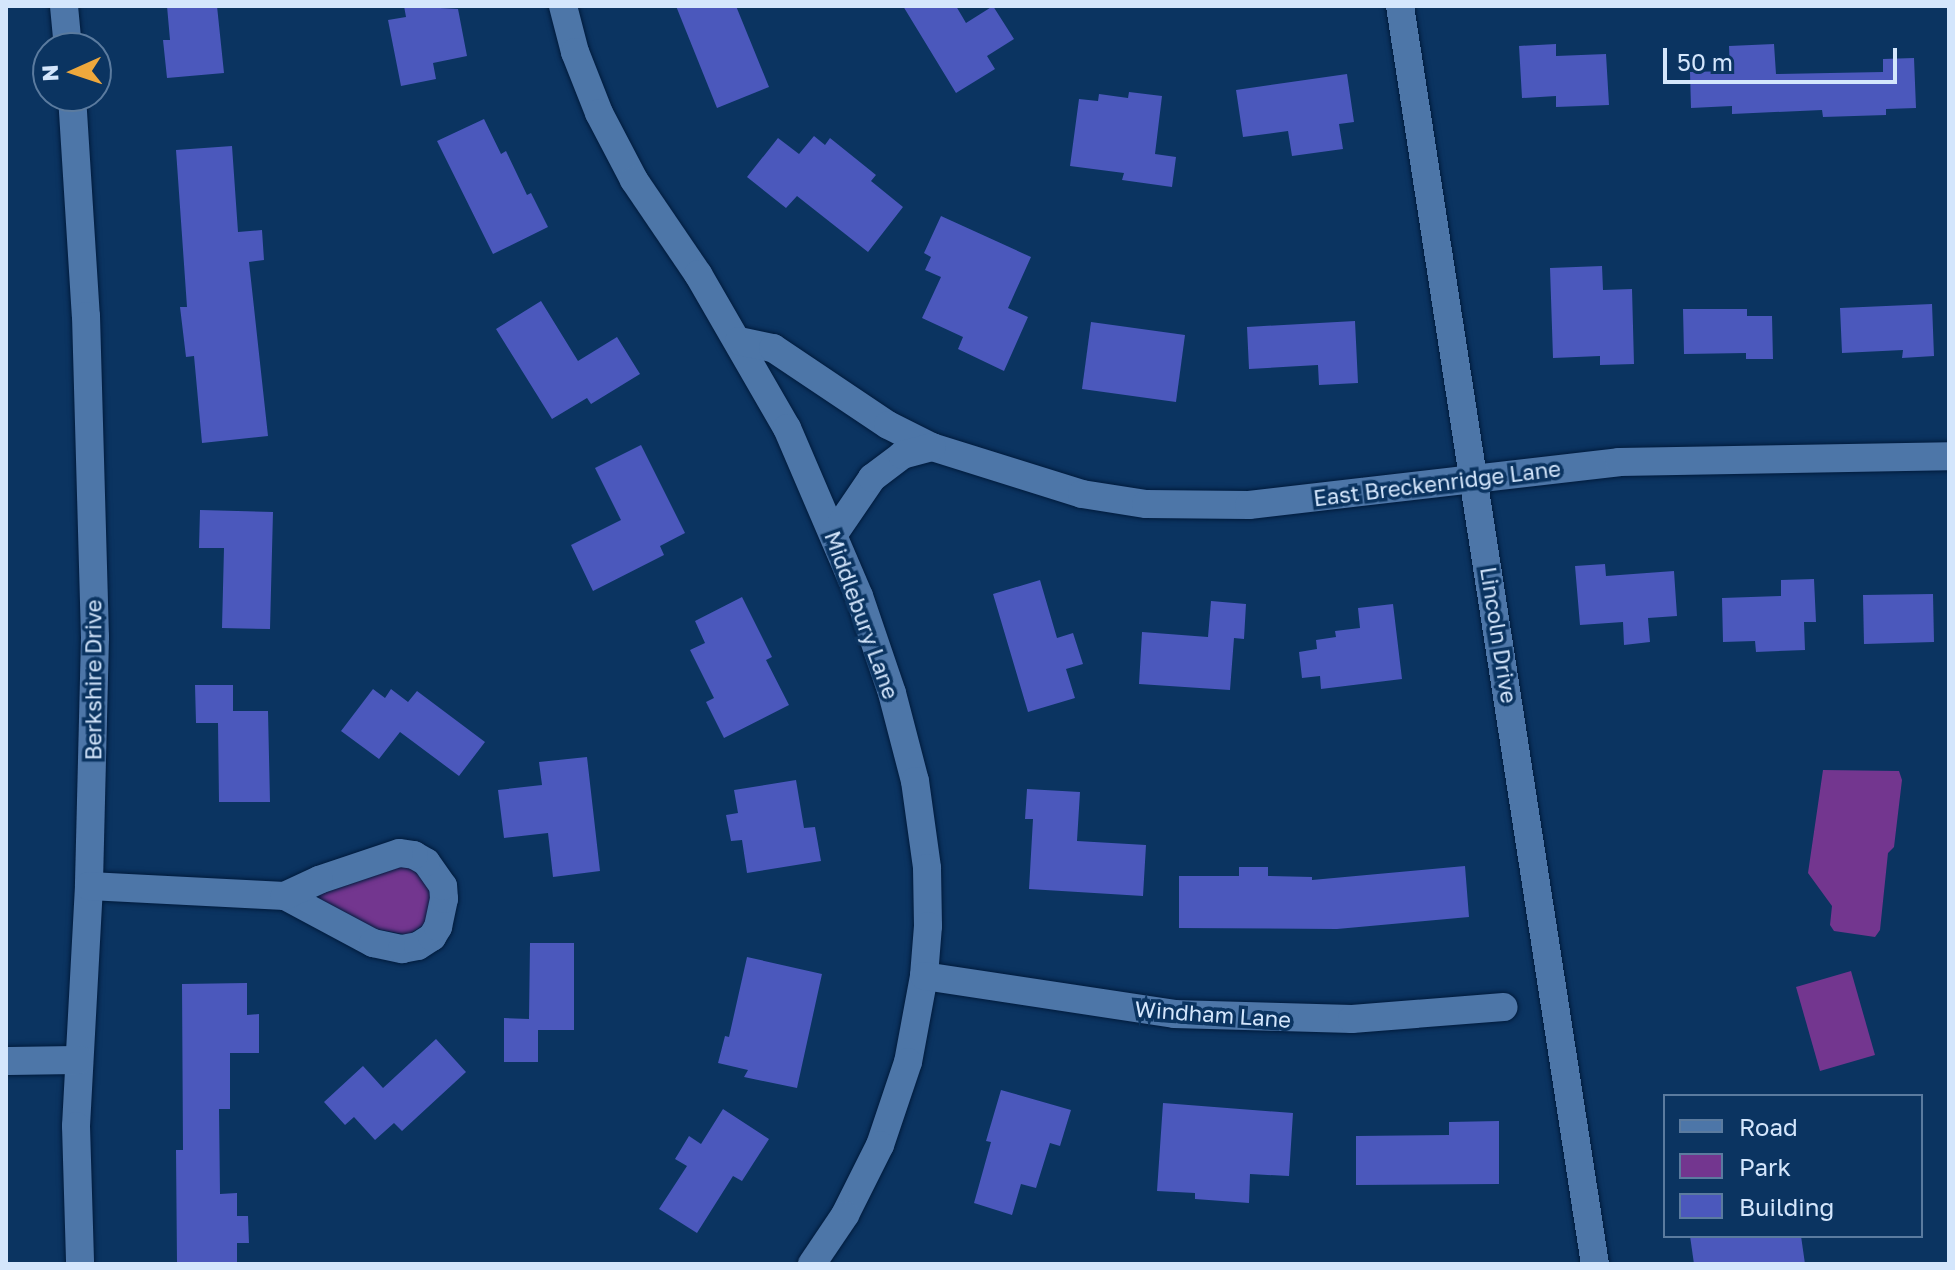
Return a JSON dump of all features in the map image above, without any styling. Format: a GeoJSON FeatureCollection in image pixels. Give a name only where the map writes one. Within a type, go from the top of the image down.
{"type":"FeatureCollection","features":[{"type":"Feature","properties":{"kind":"street"},"geometry":{"type":"LineString","coordinates":[[64,6],[66,32]]}},
{"type":"Feature","properties":{"kind":"street","name":"Middlebury Lane"},"geometry":{"type":"LineString","coordinates":[[563,6],[575,52],[599,113],[634,180],[698,274],[787,428],[834,534],[892,693],[915,781],[927,868],[928,926],[924,976],[908,1062],[880,1145],[845,1215],[812,1264]]}},
{"type":"Feature","properties":{"kind":"street","name":"Lincoln Drive"},"geometry":{"type":"LineString","coordinates":[[1400,6],[1595,1264]]}},
{"type":"Feature","properties":{"kind":"street","name":"Berkshire Drive"},"geometry":{"type":"LineString","coordinates":[[73,112],[86,316],[95,637],[89,886],[76,1126],[80,1264]]}},
{"type":"Feature","properties":{"kind":"street","name":"East Breckenridge Lane"},"geometry":{"type":"LineString","coordinates":[[739,341],[773,348],[888,425],[932,447],[1082,494],[1146,504],[1249,505],[1619,462],[1949,456]]}},
{"type":"Feature","properties":{"kind":"street"},"geometry":{"type":"LineString","coordinates":[[834,534],[872,478],[902,455],[932,447]]}},
{"type":"Feature","properties":{"kind":"street"},"geometry":{"type":"LineString","coordinates":[[89,886],[285,896],[373,943],[402,949],[418,946],[432,937],[438,927],[444,899],[443,886],[426,862],[414,855],[399,853],[319,880],[285,896]]}},
{"type":"Feature","properties":{"kind":"street","name":"Windham Lane"},"geometry":{"type":"LineString","coordinates":[[924,976],[1078,1002],[1188,1015],[1352,1019],[1504,1007]]}},
{"type":"Feature","properties":{"kind":"street"},"geometry":{"type":"LineString","coordinates":[[6,1061],[79,1060]]}},
{"type":"Feature","properties":{"kind":"green space"},"geometry":{"type":"Polygon","coordinates":[[[1823,770],[1899,771],[1902,780],[1894,847],[1888,853],[1880,930],[1875,937],[1834,931],[1830,925],[1832,906],[1808,873],[1823,770]]]}},
{"type":"Feature","properties":{"kind":"green space"},"geometry":{"type":"Polygon","coordinates":[[[403,866],[415,869],[432,888],[428,922],[408,935],[376,929],[318,898],[318,895],[403,866]]]}},
{"type":"Feature","properties":{"kind":"green space"},"geometry":{"type":"Polygon","coordinates":[[[1851,971],[1875,1055],[1820,1071],[1796,987],[1851,971]]]}},
{"type":"Feature","properties":{"kind":"building"},"geometry":{"type":"Polygon","coordinates":[[[167,6],[217,6],[224,73],[167,78],[163,40],[170,40],[167,6]]]}},
{"type":"Feature","properties":{"kind":"building"},"geometry":{"type":"Polygon","coordinates":[[[404,6],[458,9],[467,56],[433,63],[436,79],[401,86],[388,20],[406,17],[404,6]]]}},
{"type":"Feature","properties":{"kind":"building"},"geometry":{"type":"Polygon","coordinates":[[[676,6],[736,6],[769,87],[717,108],[676,6]]]}},
{"type":"Feature","properties":{"kind":"building"},"geometry":{"type":"Polygon","coordinates":[[[903,6],[956,6],[966,23],[993,6],[1014,39],[987,56],[995,69],[956,93],[903,6]]]}},
{"type":"Feature","properties":{"kind":"building"},"geometry":{"type":"Polygon","coordinates":[[[1556,44],[1556,56],[1606,54],[1609,105],[1556,107],[1556,96],[1522,98],[1519,46],[1556,44]]]}},
{"type":"Feature","properties":{"kind":"building"},"geometry":{"type":"Polygon","coordinates":[[[1774,44],[1776,74],[1883,72],[1883,59],[1914,58],[1916,108],[1886,109],[1886,115],[1823,117],[1822,110],[1732,114],[1732,106],[1691,108],[1690,72],[1730,71],[1729,46],[1774,44]]]}},
{"type":"Feature","properties":{"kind":"building"},"geometry":{"type":"Polygon","coordinates":[[[1347,74],[1354,122],[1339,124],[1343,149],[1292,156],[1288,131],[1243,137],[1236,90],[1347,74]]]}},
{"type":"Feature","properties":{"kind":"building"},"geometry":{"type":"Polygon","coordinates":[[[1129,92],[1162,96],[1155,154],[1176,157],[1172,187],[1122,180],[1124,173],[1070,166],[1079,99],[1098,101],[1099,94],[1128,98],[1129,92]]]}},
{"type":"Feature","properties":{"kind":"building"},"geometry":{"type":"Polygon","coordinates":[[[484,119],[501,154],[506,151],[527,195],[531,193],[548,227],[493,254],[437,141],[484,119]]]}},
{"type":"Feature","properties":{"kind":"building"},"geometry":{"type":"Polygon","coordinates":[[[814,136],[825,145],[830,138],[876,175],[871,181],[903,207],[868,252],[797,196],[786,208],[747,177],[778,138],[799,154],[814,136]]]}},
{"type":"Feature","properties":{"kind":"building"},"geometry":{"type":"Polygon","coordinates":[[[232,146],[238,232],[262,230],[264,260],[249,262],[268,436],[202,443],[194,356],[186,357],[180,307],[187,307],[176,150],[232,146]]]}},
{"type":"Feature","properties":{"kind":"building"},"geometry":{"type":"Polygon","coordinates":[[[941,216],[1031,257],[1008,308],[1028,317],[1004,371],[958,349],[963,337],[922,318],[941,277],[925,270],[931,257],[924,253],[941,216]]]}},
{"type":"Feature","properties":{"kind":"building"},"geometry":{"type":"Polygon","coordinates":[[[1602,266],[1603,290],[1632,289],[1634,364],[1600,365],[1600,356],[1553,358],[1550,268],[1602,266]]]}},
{"type":"Feature","properties":{"kind":"building"},"geometry":{"type":"Polygon","coordinates":[[[541,301],[578,361],[617,337],[640,374],[591,404],[587,398],[552,419],[496,329],[541,301]]]}},
{"type":"Feature","properties":{"kind":"building"},"geometry":{"type":"Polygon","coordinates":[[[1932,304],[1934,356],[1902,358],[1903,350],[1842,353],[1840,308],[1932,304]]]}},
{"type":"Feature","properties":{"kind":"building"},"geometry":{"type":"Polygon","coordinates":[[[1683,309],[1747,309],[1747,316],[1772,316],[1773,359],[1746,359],[1746,353],[1684,354],[1683,309]]]}},
{"type":"Feature","properties":{"kind":"building"},"geometry":{"type":"Polygon","coordinates":[[[1355,321],[1358,383],[1319,385],[1318,365],[1249,369],[1247,327],[1355,321]]]}},
{"type":"Feature","properties":{"kind":"building"},"geometry":{"type":"Polygon","coordinates":[[[1091,322],[1185,335],[1176,402],[1082,389],[1091,322]]]}},
{"type":"Feature","properties":{"kind":"building"},"geometry":{"type":"Polygon","coordinates":[[[641,445],[685,533],[660,546],[664,555],[593,591],[571,545],[621,520],[595,468],[641,445]]]}},
{"type":"Feature","properties":{"kind":"building"},"geometry":{"type":"Polygon","coordinates":[[[200,510],[273,512],[270,629],[222,628],[224,548],[199,548],[200,510]]]}},
{"type":"Feature","properties":{"kind":"building"},"geometry":{"type":"Polygon","coordinates":[[[1605,564],[1606,576],[1674,571],[1677,616],[1648,618],[1650,642],[1624,645],[1623,622],[1580,625],[1575,566],[1605,564]]]}},
{"type":"Feature","properties":{"kind":"building"},"geometry":{"type":"Polygon","coordinates":[[[1814,579],[1816,622],[1804,622],[1805,650],[1756,652],[1755,641],[1723,642],[1722,598],[1781,596],[1781,580],[1814,579]]]}},
{"type":"Feature","properties":{"kind":"building"},"geometry":{"type":"Polygon","coordinates":[[[1040,580],[1057,638],[1073,633],[1083,664],[1066,669],[1075,698],[1028,712],[993,594],[1040,580]]]}},
{"type":"Feature","properties":{"kind":"building"},"geometry":{"type":"Polygon","coordinates":[[[1933,594],[1934,642],[1864,644],[1863,595],[1933,594]]]}},
{"type":"Feature","properties":{"kind":"building"},"geometry":{"type":"Polygon","coordinates":[[[742,597],[772,657],[766,660],[789,705],[724,738],[706,702],[714,698],[690,650],[705,643],[695,621],[742,597]]]}},
{"type":"Feature","properties":{"kind":"building"},"geometry":{"type":"Polygon","coordinates":[[[1211,601],[1246,604],[1244,639],[1234,638],[1230,690],[1139,684],[1142,632],[1208,637],[1211,601]]]}},
{"type":"Feature","properties":{"kind":"building"},"geometry":{"type":"Polygon","coordinates":[[[1393,604],[1402,679],[1321,689],[1320,676],[1302,678],[1299,652],[1317,649],[1316,640],[1336,637],[1335,631],[1360,628],[1358,608],[1393,604]]]}},
{"type":"Feature","properties":{"kind":"building"},"geometry":{"type":"Polygon","coordinates":[[[195,685],[233,685],[233,711],[268,711],[270,802],[219,802],[218,723],[196,723],[195,685]]]}},
{"type":"Feature","properties":{"kind":"building"},"geometry":{"type":"Polygon","coordinates":[[[373,689],[385,698],[391,689],[408,702],[417,691],[485,742],[459,776],[400,732],[379,759],[341,731],[373,689]]]}},
{"type":"Feature","properties":{"kind":"building"},"geometry":{"type":"Polygon","coordinates":[[[587,757],[600,871],[553,877],[548,833],[504,838],[498,790],[542,785],[539,762],[587,757]]]}},
{"type":"Feature","properties":{"kind":"building"},"geometry":{"type":"Polygon","coordinates":[[[796,780],[804,828],[815,827],[821,861],[747,873],[742,840],[731,841],[726,815],[738,813],[734,790],[796,780]]]}},
{"type":"Feature","properties":{"kind":"building"},"geometry":{"type":"Polygon","coordinates":[[[1027,789],[1080,792],[1077,841],[1146,845],[1143,896],[1029,889],[1033,819],[1025,819],[1027,789]]]}},
{"type":"Feature","properties":{"kind":"building"},"geometry":{"type":"Polygon","coordinates":[[[1465,866],[1469,917],[1337,929],[1179,928],[1179,876],[1239,876],[1239,867],[1268,867],[1268,876],[1312,877],[1312,880],[1465,866]]]}},
{"type":"Feature","properties":{"kind":"building"},"geometry":{"type":"Polygon","coordinates":[[[530,943],[574,943],[574,1030],[538,1030],[538,1062],[504,1062],[504,1018],[529,1019],[530,943]]]}},
{"type":"Feature","properties":{"kind":"building"},"geometry":{"type":"Polygon","coordinates":[[[747,957],[822,974],[797,1088],[744,1077],[748,1070],[718,1063],[725,1036],[729,1037],[747,957]]]}},
{"type":"Feature","properties":{"kind":"building"},"geometry":{"type":"Polygon","coordinates":[[[247,983],[247,1015],[259,1014],[259,1053],[230,1053],[230,1109],[219,1109],[220,1194],[237,1193],[237,1216],[248,1216],[249,1243],[237,1243],[237,1264],[177,1264],[176,1150],[183,1150],[182,984],[247,983]]]}},
{"type":"Feature","properties":{"kind":"building"},"geometry":{"type":"Polygon","coordinates":[[[436,1039],[466,1072],[402,1131],[394,1123],[375,1140],[354,1117],[345,1125],[324,1102],[363,1066],[383,1088],[436,1039]]]}},
{"type":"Feature","properties":{"kind":"building"},"geometry":{"type":"Polygon","coordinates":[[[1001,1090],[1071,1110],[1060,1146],[1050,1143],[1036,1188],[1021,1184],[1012,1215],[974,1203],[991,1142],[986,1141],[1001,1090]]]}},
{"type":"Feature","properties":{"kind":"building"},"geometry":{"type":"Polygon","coordinates":[[[1163,1103],[1293,1113],[1289,1176],[1250,1174],[1249,1203],[1195,1199],[1195,1193],[1157,1191],[1163,1103]]]}},
{"type":"Feature","properties":{"kind":"building"},"geometry":{"type":"Polygon","coordinates":[[[723,1109],[769,1139],[742,1181],[733,1176],[697,1233],[659,1209],[687,1166],[675,1159],[689,1136],[701,1144],[723,1109]]]}},
{"type":"Feature","properties":{"kind":"building"},"geometry":{"type":"Polygon","coordinates":[[[1499,1121],[1499,1184],[1356,1185],[1356,1136],[1449,1135],[1449,1122],[1499,1121]]]}},
{"type":"Feature","properties":{"kind":"building"},"geometry":{"type":"Polygon","coordinates":[[[1690,1238],[1801,1238],[1805,1264],[1694,1264],[1690,1238]]]}}]}
